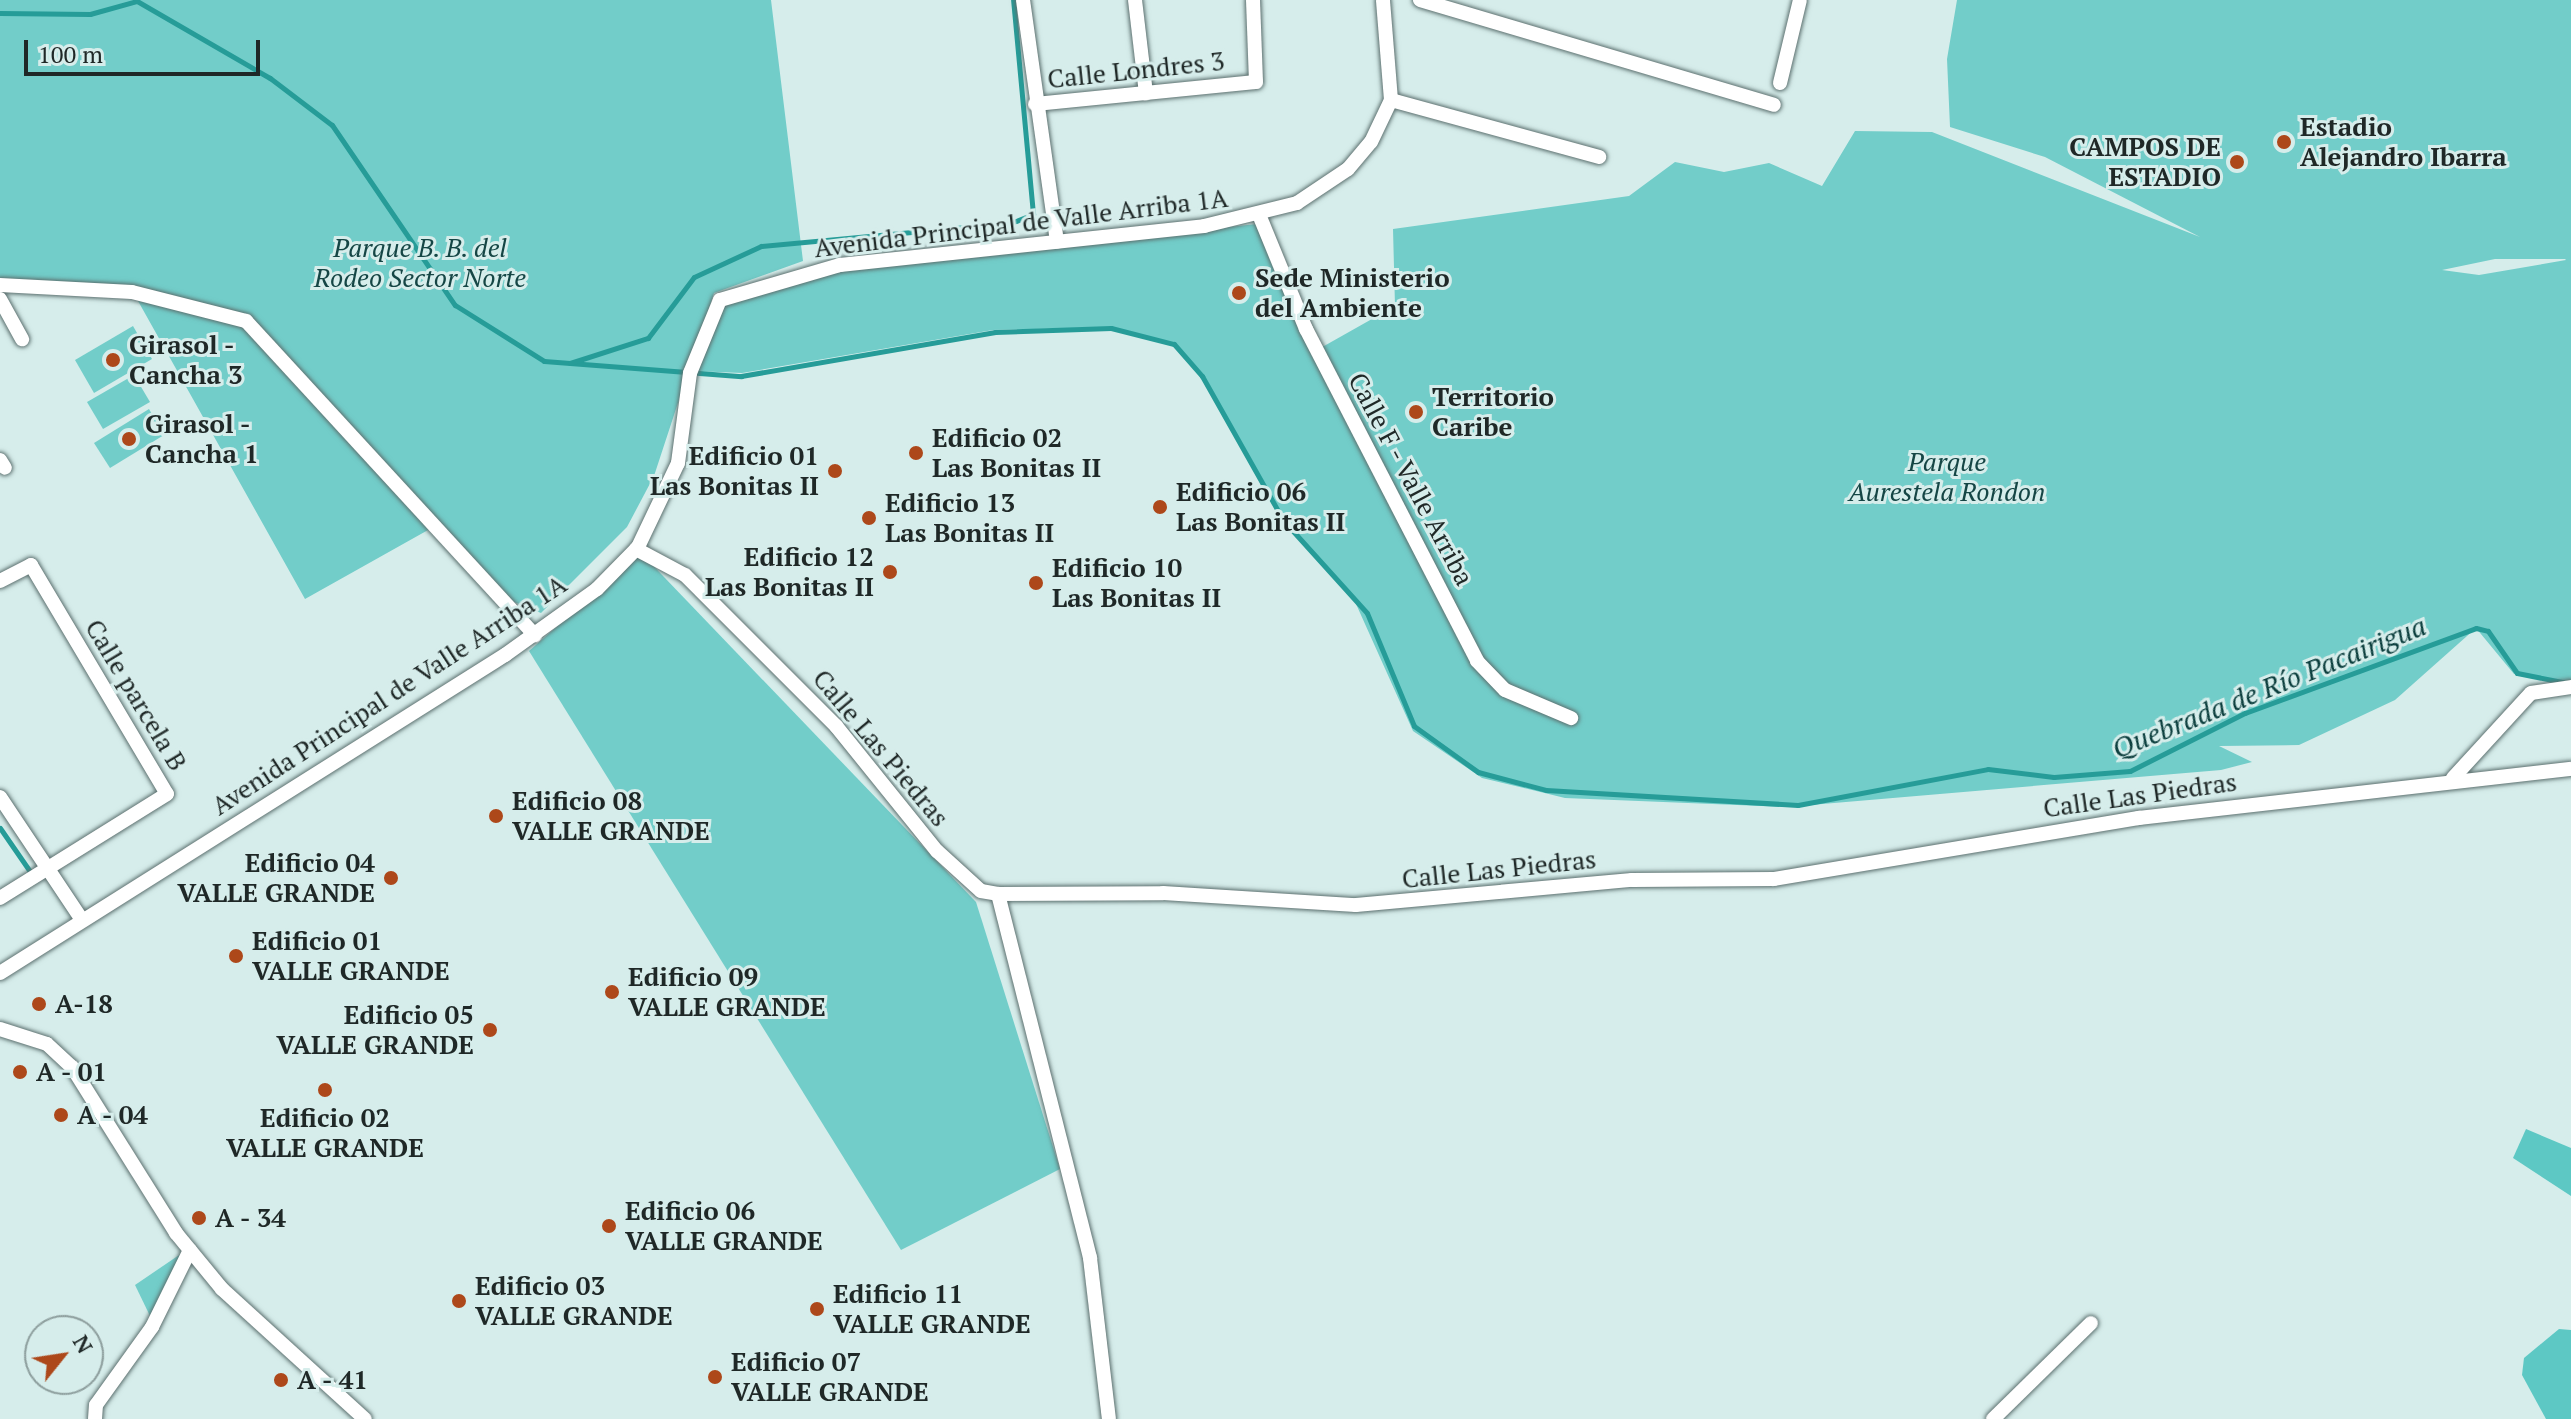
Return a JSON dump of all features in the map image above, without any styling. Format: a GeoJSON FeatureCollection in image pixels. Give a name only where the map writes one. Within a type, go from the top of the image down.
{"type":"FeatureCollection","features":[{"type":"Feature","properties":{"kind":"street"},"geometry":{"type":"LineString","coordinates":[[1023,0],[1035,104],[1057,242]]}},
{"type":"Feature","properties":{"kind":"street"},"geometry":{"type":"LineString","coordinates":[[1135,0],[1146,93]]}},
{"type":"Feature","properties":{"kind":"street","name":"Calle Londres 3"},"geometry":{"type":"LineString","coordinates":[[1035,104],[1256,82],[1253,0]]}},
{"type":"Feature","properties":{"kind":"street"},"geometry":{"type":"LineString","coordinates":[[1383,0],[1391,100],[1599,157]]}},
{"type":"Feature","properties":{"kind":"street"},"geometry":{"type":"LineString","coordinates":[[1420,0],[1774,105]]}},
{"type":"Feature","properties":{"kind":"street"},"geometry":{"type":"LineString","coordinates":[[1780,83],[1800,0]]}},
{"type":"Feature","properties":{"kind":"street","name":"Avenida Principal de Valle Arriba 1A"},"geometry":{"type":"LineString","coordinates":[[0,973],[535,635],[636,549],[678,463],[690,373],[720,300],[840,265],[1260,217],[1307,199],[1348,169],[1391,100]]}},
{"type":"Feature","properties":{"kind":"street","name":"Calle F - Valle Arriba"},"geometry":{"type":"LineString","coordinates":[[1260,217],[1306,329],[1477,661],[1505,690],[1571,718]]}},
{"type":"Feature","properties":{"kind":"street"},"geometry":{"type":"LineString","coordinates":[[0,285],[132,292],[246,321],[535,635]]}},
{"type":"Feature","properties":{"kind":"street"},"geometry":{"type":"LineString","coordinates":[[0,299],[22,339]]}},
{"type":"Feature","properties":{"kind":"street","name":"Calle Las Piedras"},"geometry":{"type":"LineString","coordinates":[[636,549],[685,575],[836,726],[937,851],[981,891],[998,894],[1163,893],[1356,905],[1632,880],[1774,879],[2139,818],[2453,778],[2505,780],[2571,769]]}},
{"type":"Feature","properties":{"kind":"street","name":"Calle parcela B"},"geometry":{"type":"LineString","coordinates":[[0,581],[31,565],[167,794],[0,898]]}},
{"type":"Feature","properties":{"kind":"street"},"geometry":{"type":"LineString","coordinates":[[2453,778],[2531,693],[2571,687]]}},
{"type":"Feature","properties":{"kind":"street"},"geometry":{"type":"LineString","coordinates":[[0,797],[82,920]]}},
{"type":"Feature","properties":{"kind":"street"},"geometry":{"type":"LineString","coordinates":[[998,894],[1090,1258],[1109,1419]]}},
{"type":"Feature","properties":{"kind":"street"},"geometry":{"type":"LineString","coordinates":[[0,1029],[47,1044],[72,1067],[190,1250],[365,1419]]}},
{"type":"Feature","properties":{"kind":"street"},"geometry":{"type":"LineString","coordinates":[[95,1419],[96,1405],[152,1327],[190,1250]]}},
{"type":"Feature","properties":{"kind":"street"},"geometry":{"type":"LineString","coordinates":[[1993,1419],[2091,1323]]}},
{"type":"Feature","properties":{"kind":"green space","name":"Parque B. B. del Rodeo Sector Norte"},"geometry":{"type":"Polygon","coordinates":[[[0,0],[771,0],[803,261],[714,293],[654,476],[627,527],[541,613],[507,599],[437,525],[305,599],[133,292],[0,287],[0,0]]]}},
{"type":"Feature","properties":{"kind":"green space","name":"Parque Aurestela Rondon"},"geometry":{"type":"Polygon","coordinates":[[[1957,0],[2571,0],[2571,683],[2514,674],[2476,628],[2395,700],[2299,745],[2219,746],[2252,762],[2221,770],[1787,807],[1565,798],[1482,778],[1413,731],[1352,595],[1283,520],[1204,375],[1174,343],[1111,327],[993,330],[742,373],[694,371],[722,302],[739,294],[874,264],[1257,224],[1317,350],[1395,306],[1393,229],[1629,196],[1675,162],[1724,172],[1769,163],[1822,186],[1855,131],[1932,132],[2200,237],[2045,157],[1950,127],[1947,59],[1957,0]],[[2495,259],[2442,270],[2479,275],[2565,259],[2495,259]]]}},
{"type":"Feature","properties":{"kind":"green space","name":"Girasol - Cancha 3"},"geometry":{"type":"Polygon","coordinates":[[[133,326],[152,359],[94,393],[75,360],[133,326]]]}},
{"type":"Feature","properties":{"kind":"green space"},"geometry":{"type":"Polygon","coordinates":[[[134,375],[150,402],[103,429],[87,402],[134,375]]]}},
{"type":"Feature","properties":{"kind":"green space","name":"Girasol - Cancha 1"},"geometry":{"type":"Polygon","coordinates":[[[149,409],[164,435],[110,468],[94,443],[149,409]]]}},
{"type":"Feature","properties":{"kind":"green space"},"geometry":{"type":"Polygon","coordinates":[[[641,553],[976,902],[1060,1169],[901,1250],[529,651],[641,553]]]}},
{"type":"Feature","properties":{"kind":"green space"},"geometry":{"type":"Polygon","coordinates":[[[185,1251],[151,1318],[135,1285],[185,1251]]]}},
{"type":"Feature","properties":{"kind":"shaded area"},"geometry":{"type":"Polygon","coordinates":[[[2526,1129],[2571,1148],[2571,1196],[2513,1158],[2526,1129]]]}},
{"type":"Feature","properties":{"kind":"shaded area"},"geometry":{"type":"Polygon","coordinates":[[[2559,1329],[2571,1330],[2571,1419],[2546,1419],[2522,1375],[2524,1358],[2559,1329]]]}},
{"type":"Feature","properties":{"kind":"waterway"},"geometry":{"type":"LineString","coordinates":[[570,363],[648,338],[694,277],[761,246],[1011,223],[1033,214],[1013,0]]}},
{"type":"Feature","properties":{"kind":"waterway","name":"Quebrada de Río Pacairigua"},"geometry":{"type":"LineString","coordinates":[[0,13],[90,14],[137,1],[270,78],[332,125],[455,305],[544,361],[741,376],[995,332],[1111,328],[1174,344],[1202,376],[1283,520],[1367,613],[1414,726],[1478,772],[1546,790],[1798,805],[1988,769],[2054,777],[2130,771],[2245,713],[2476,628],[2488,631],[2517,673],[2562,682]]}},
{"type":"Feature","properties":{"kind":"waterway"},"geometry":{"type":"LineString","coordinates":[[0,828],[31,873]]}},
{"type":"Feature","properties":{"kind":"place","name":"Estadio Alejandro Ibarra"},"geometry":{"type":"Point","coordinates":[2284,142]}},
{"type":"Feature","properties":{"kind":"place","name":"CAMPOS DE ESTADIO"},"geometry":{"type":"Point","coordinates":[2237,162]}},
{"type":"Feature","properties":{"kind":"place","name":"Sede Ministerio del Ambiente"},"geometry":{"type":"Point","coordinates":[1239,293]}},
{"type":"Feature","properties":{"kind":"place","name":"Girasol - Cancha 3"},"geometry":{"type":"Point","coordinates":[113,360]}},
{"type":"Feature","properties":{"kind":"place","name":"Territorio Caribe"},"geometry":{"type":"Point","coordinates":[1416,412]}},
{"type":"Feature","properties":{"kind":"place","name":"Girasol - Cancha 1"},"geometry":{"type":"Point","coordinates":[129,439]}},
{"type":"Feature","properties":{"kind":"place","name":"Edificio 02 Las Bonitas II"},"geometry":{"type":"Point","coordinates":[916,453]}},
{"type":"Feature","properties":{"kind":"place","name":"Edificio 01 Las Bonitas II"},"geometry":{"type":"Point","coordinates":[835,471]}},
{"type":"Feature","properties":{"kind":"place","name":"Edificio 06 Las Bonitas II"},"geometry":{"type":"Point","coordinates":[1160,507]}},
{"type":"Feature","properties":{"kind":"place","name":"Edificio 13 Las Bonitas II"},"geometry":{"type":"Point","coordinates":[869,518]}},
{"type":"Feature","properties":{"kind":"place","name":"Edificio 12 Las Bonitas II"},"geometry":{"type":"Point","coordinates":[890,572]}},
{"type":"Feature","properties":{"kind":"place","name":"Edificio 10 Las Bonitas II"},"geometry":{"type":"Point","coordinates":[1036,583]}},
{"type":"Feature","properties":{"kind":"place","name":"Edificio 08 VALLE GRANDE"},"geometry":{"type":"Point","coordinates":[496,816]}},
{"type":"Feature","properties":{"kind":"place","name":"Edificio 04 VALLE GRANDE"},"geometry":{"type":"Point","coordinates":[391,878]}},
{"type":"Feature","properties":{"kind":"place","name":"Edificio 01 VALLE GRANDE"},"geometry":{"type":"Point","coordinates":[236,956]}},
{"type":"Feature","properties":{"kind":"place","name":"Edificio 09 VALLE GRANDE"},"geometry":{"type":"Point","coordinates":[612,992]}},
{"type":"Feature","properties":{"kind":"place","name":"A-18"},"geometry":{"type":"Point","coordinates":[39,1004]}},
{"type":"Feature","properties":{"kind":"place","name":"Edificio 05 VALLE GRANDE"},"geometry":{"type":"Point","coordinates":[490,1030]}},
{"type":"Feature","properties":{"kind":"place","name":"A - 01"},"geometry":{"type":"Point","coordinates":[20,1072]}},
{"type":"Feature","properties":{"kind":"place","name":"Edificio 02 VALLE GRANDE"},"geometry":{"type":"Point","coordinates":[325,1090]}},
{"type":"Feature","properties":{"kind":"place","name":"A - 04"},"geometry":{"type":"Point","coordinates":[61,1115]}},
{"type":"Feature","properties":{"kind":"place","name":"A - 34"},"geometry":{"type":"Point","coordinates":[199,1218]}},
{"type":"Feature","properties":{"kind":"place","name":"Edificio 06 VALLE GRANDE"},"geometry":{"type":"Point","coordinates":[609,1226]}},
{"type":"Feature","properties":{"kind":"place","name":"Edificio 03 VALLE GRANDE"},"geometry":{"type":"Point","coordinates":[459,1301]}},
{"type":"Feature","properties":{"kind":"place","name":"Edificio 11 VALLE GRANDE"},"geometry":{"type":"Point","coordinates":[817,1309]}},
{"type":"Feature","properties":{"kind":"place","name":"Edificio 07 VALLE GRANDE"},"geometry":{"type":"Point","coordinates":[715,1377]}},
{"type":"Feature","properties":{"kind":"place","name":"A - 41"},"geometry":{"type":"Point","coordinates":[281,1380]}}]}
